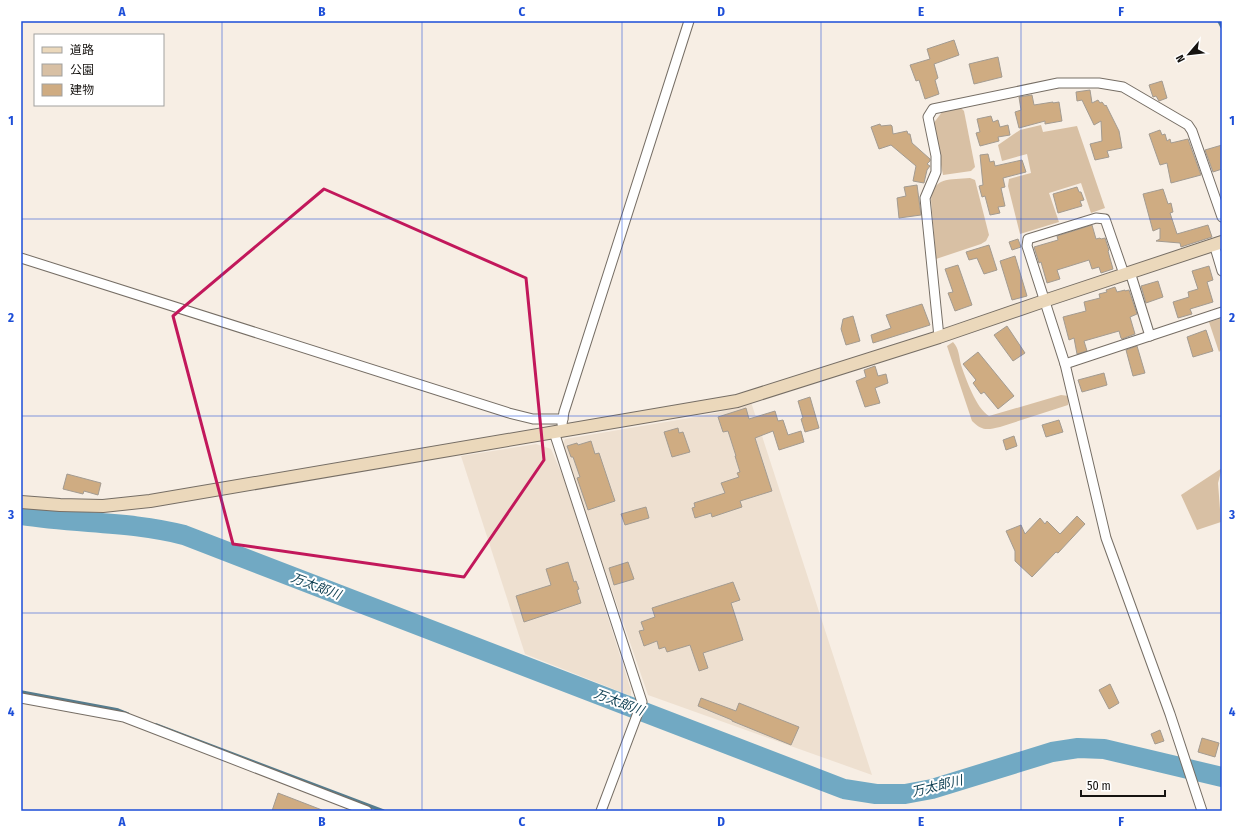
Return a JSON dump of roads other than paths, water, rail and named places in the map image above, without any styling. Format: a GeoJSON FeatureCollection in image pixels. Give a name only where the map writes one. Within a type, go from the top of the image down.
{"type":"FeatureCollection","features":[{"type":"Feature","properties":{"kind":"street"},"geometry":{"type":"LineString","coordinates":[[601,811],[642,702],[559,427],[689,21]]}},
{"type":"Feature","properties":{"kind":"street"},"geometry":{"type":"LineString","coordinates":[[939,337],[925,198],[936,172],[936,156],[928,117],[933,109],[1058,83],[1099,83],[1123,87],[1188,125],[1192,131],[1222,217]]}},
{"type":"Feature","properties":{"kind":"street"},"geometry":{"type":"LineString","coordinates":[[1150,336],[1105,219],[1096,218],[1028,239],[1027,246],[1065,364],[1106,538],[1168,707],[1202,811]]}},
{"type":"Feature","properties":{"kind":"street"},"geometry":{"type":"LineString","coordinates":[[21,502],[103,506],[150,501],[559,427],[737,401],[939,337],[1044,300],[1218,243],[1222,271]]}},
{"type":"Feature","properties":{"kind":"street"},"geometry":{"type":"LineString","coordinates":[[21,258],[509,413],[559,427]]}},
{"type":"Feature","properties":{"kind":"street"},"geometry":{"type":"LineString","coordinates":[[1065,364],[1222,312]]}},
{"type":"Feature","properties":{"kind":"street"},"geometry":{"type":"LineString","coordinates":[[21,698],[124,717],[367,811]]}},
{"type":"Feature","properties":{"kind":"waterway"},"geometry":{"type":"LineString","coordinates":[[1219,21],[1222,27]]}},
{"type":"Feature","properties":{"kind":"waterway","name":"万太郎川"},"geometry":{"type":"LineString","coordinates":[[21,515],[144,527],[184,535],[844,789],[876,794],[905,794],[932,789],[1052,752],[1078,748],[1104,749],[1222,777]]}},
{"type":"Feature","properties":{"kind":"waterway"},"geometry":{"type":"LineString","coordinates":[[21,692],[118,710],[128,714]]}},
{"type":"Feature","properties":{"kind":"waterway"},"geometry":{"type":"LineString","coordinates":[[156,725],[383,811]]}}]}
